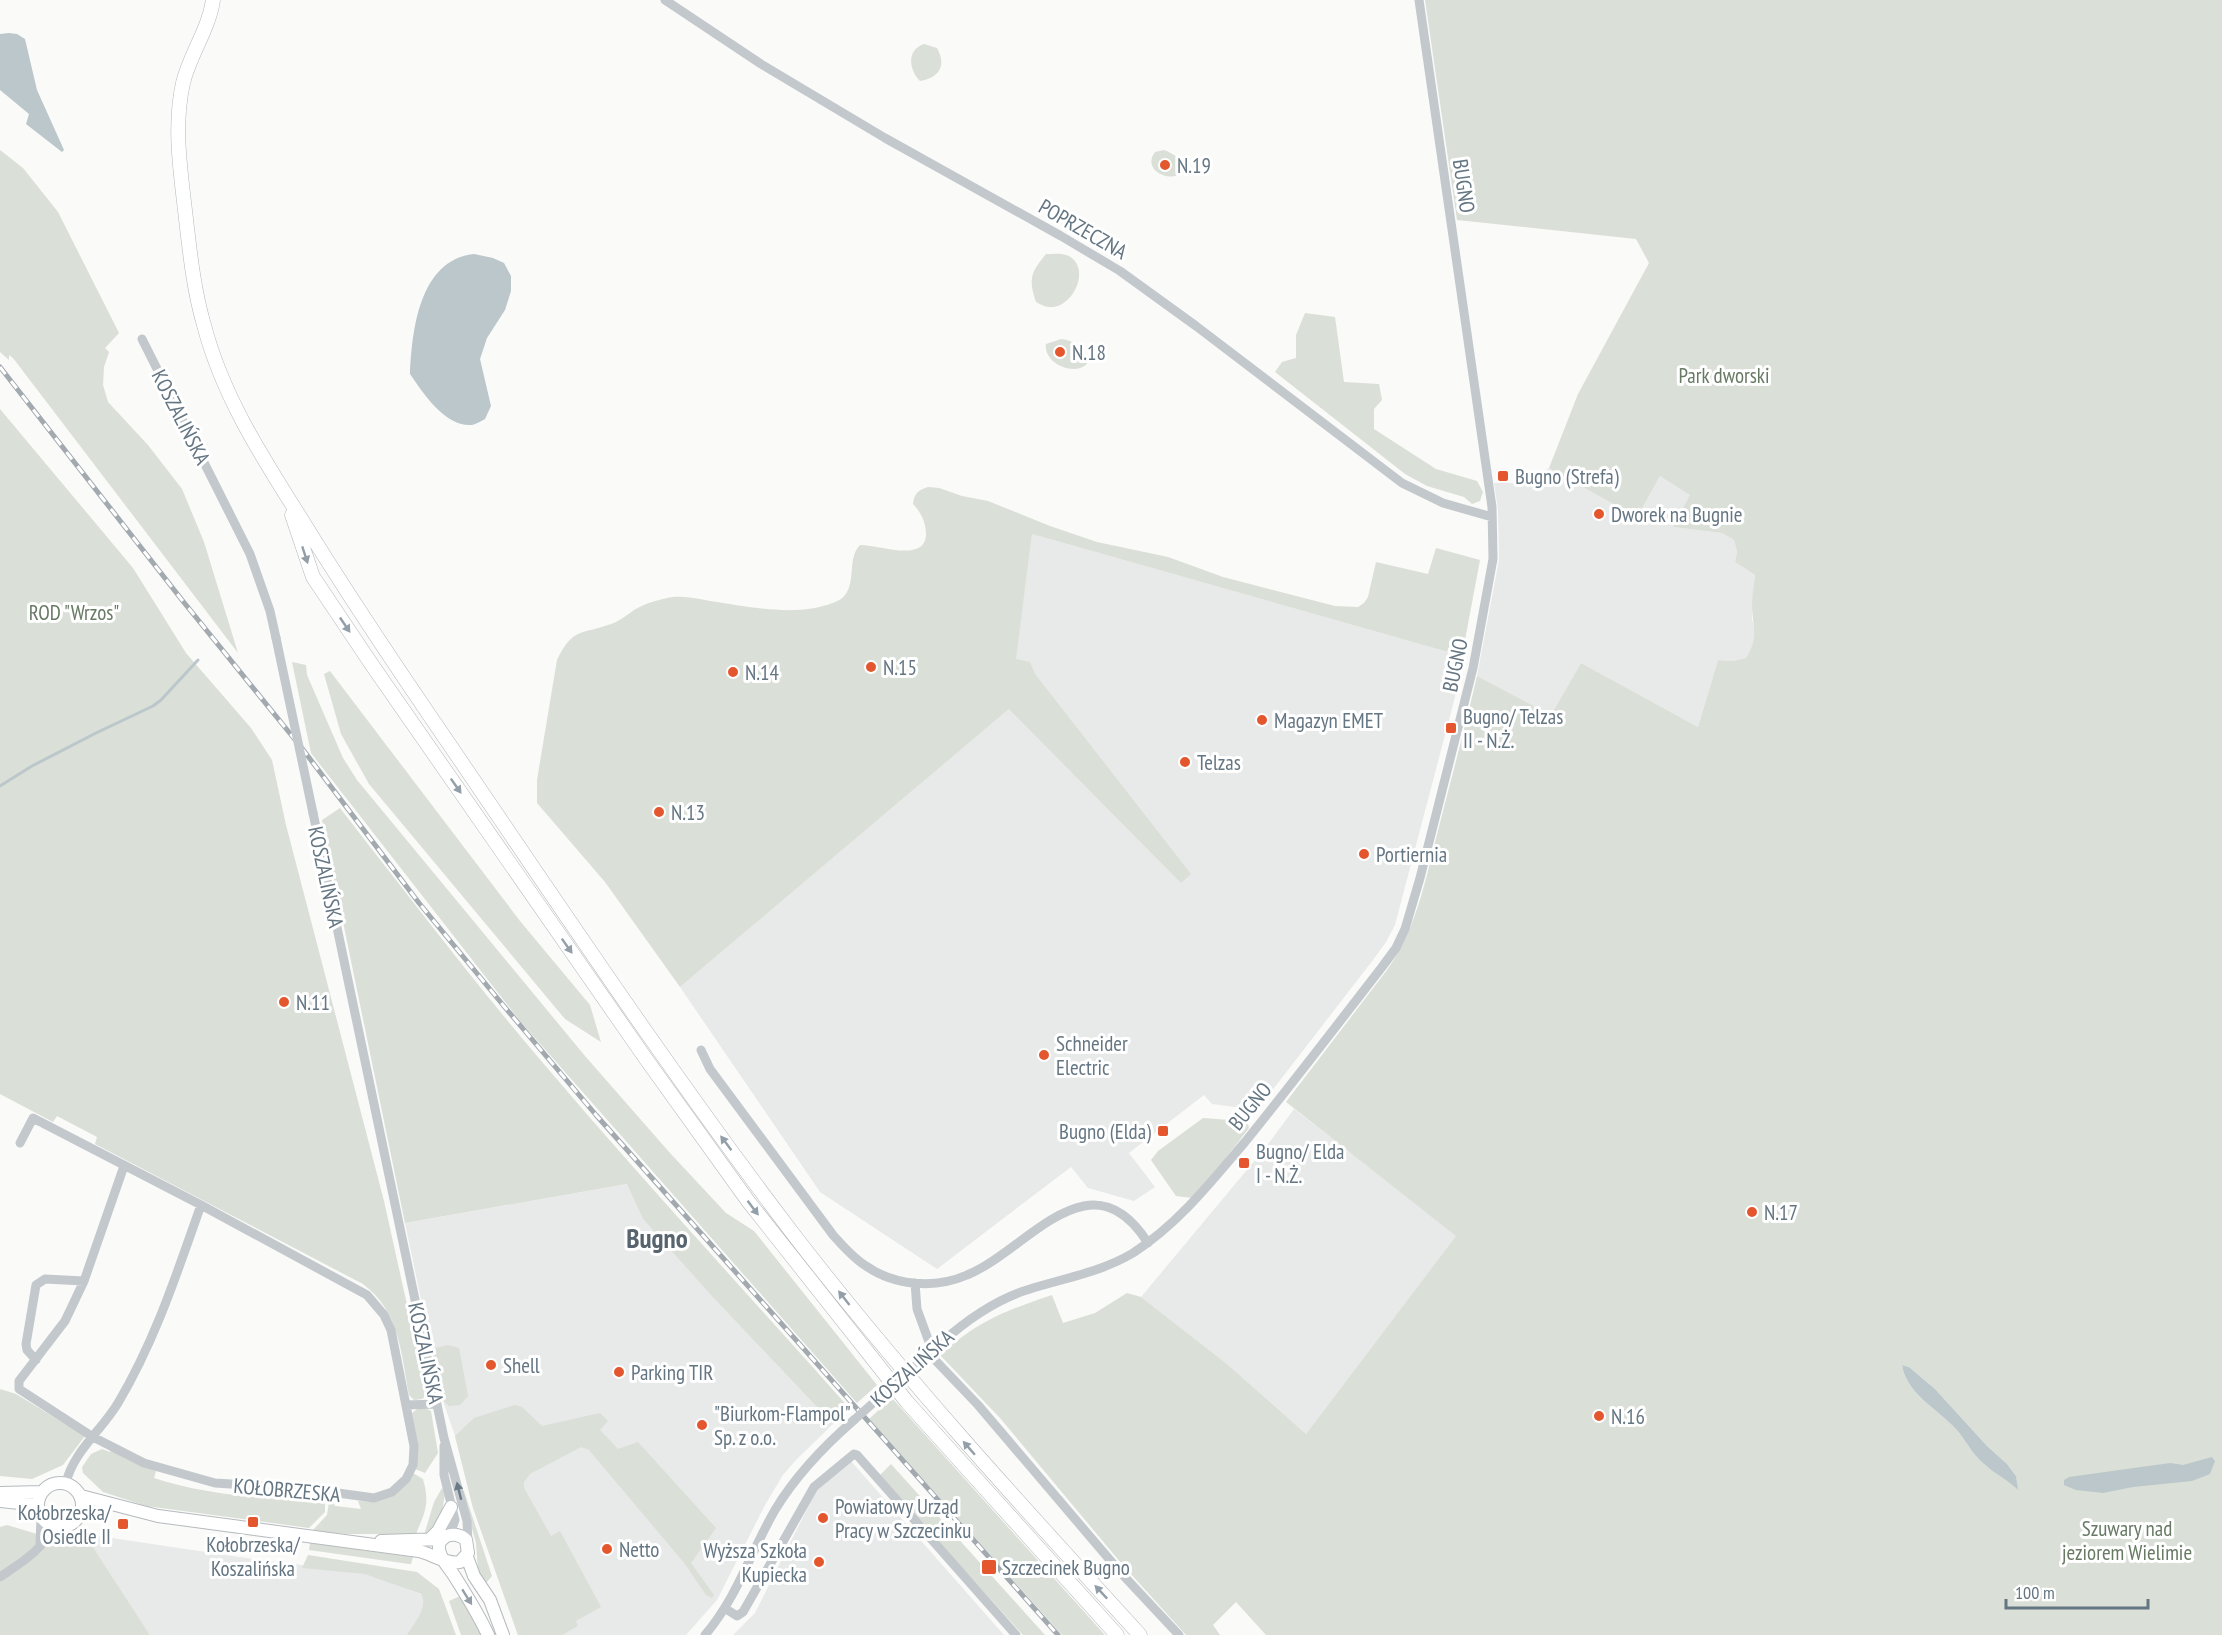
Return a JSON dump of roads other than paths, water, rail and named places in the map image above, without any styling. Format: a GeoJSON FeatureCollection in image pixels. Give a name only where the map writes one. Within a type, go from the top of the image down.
{"type":"FeatureCollection","features":[{"type":"Feature","properties":{"kind":"highway"},"geometry":{"type":"LineString","coordinates":[[213,0],[207,23],[192,55],[183,84],[178,118],[178,152],[191,260],[203,325],[223,383],[285,494],[368,627],[720,1135],[788,1226],[929,1401],[1140,1635]]}},
{"type":"Feature","properties":{"kind":"highway"},"geometry":{"type":"LineString","coordinates":[[285,494],[313,577],[632,1040],[748,1201],[907,1402],[1117,1635]]}},
{"type":"Feature","properties":{"kind":"main road"},"geometry":{"type":"LineString","coordinates":[[0,1492],[42,1492],[52,1484],[66,1483],[77,1490],[81,1496],[81,1512],[72,1524],[66,1527],[52,1526],[40,1512],[29,1504],[0,1501]]}},
{"type":"Feature","properties":{"kind":"main road"},"geometry":{"type":"LineString","coordinates":[[40,1512],[42,1492]]}},
{"type":"Feature","properties":{"kind":"main road","name":"KOŁOBRZESKA"},"geometry":{"type":"LineString","coordinates":[[81,1496],[158,1516],[419,1551],[444,1560]]}},
{"type":"Feature","properties":{"kind":"main road","name":"KOŁOBRZESKA"},"geometry":{"type":"LineString","coordinates":[[81,1512],[111,1505]]}},
{"type":"Feature","properties":{"kind":"main road"},"geometry":{"type":"LineString","coordinates":[[451,1507],[438,1531],[441,1537],[439,1551],[470,1600],[488,1635]]}},
{"type":"Feature","properties":{"kind":"main road"},"geometry":{"type":"LineString","coordinates":[[441,1537],[459,1534],[467,1551],[456,1563],[444,1560]]}},
{"type":"Feature","properties":{"kind":"main road","name":"KOŁOBRZESKA"},"geometry":{"type":"LineString","coordinates":[[353,1543],[441,1537]]}},
{"type":"Feature","properties":{"kind":"main road","name":"KOSZALIŃSKA"},"geometry":{"type":"LineString","coordinates":[[467,1551],[474,1576],[490,1600],[502,1635]]}},
{"type":"Feature","properties":{"kind":"street","name":"POPRZECZNA"},"geometry":{"type":"LineString","coordinates":[[665,0],[761,64],[885,138],[1061,236],[1120,272],[1196,326],[1389,474],[1428,497],[1466,511],[1492,517]]}},
{"type":"Feature","properties":{"kind":"street","name":"BUGNO"},"geometry":{"type":"LineString","coordinates":[[1148,1243],[1182,1213],[1260,1123],[1396,948],[1405,929],[1418,887],[1473,668],[1493,559],[1492,517],[1419,0]]}},
{"type":"Feature","properties":{"kind":"street","name":"KOSZALIŃSKA"},"geometry":{"type":"LineString","coordinates":[[142,339],[250,554],[270,611],[444,1438],[467,1521],[467,1551]]}},
{"type":"Feature","properties":{"kind":"street"},"geometry":{"type":"LineString","coordinates":[[701,1050],[710,1069],[839,1241],[850,1254],[875,1271],[902,1282],[915,1283],[938,1283],[968,1275],[995,1260],[1053,1217],[1070,1208],[1087,1204],[1105,1206],[1124,1215],[1138,1228],[1148,1243]]}},
{"type":"Feature","properties":{"kind":"street","name":"KOŁOBRZESKA"},"geometry":{"type":"LineString","coordinates":[[20,1143],[33,1118],[201,1204],[367,1295],[384,1315],[391,1330],[414,1446],[413,1466],[400,1487],[374,1498],[309,1489],[223,1484],[201,1480],[144,1463],[93,1437],[19,1389],[19,1381],[62,1326],[84,1281],[124,1166]]}},
{"type":"Feature","properties":{"kind":"street"},"geometry":{"type":"LineString","coordinates":[[66,1483],[72,1464],[118,1403],[156,1330],[201,1204]]}},
{"type":"Feature","properties":{"kind":"street","name":"KOSZALIŃSKA"},"geometry":{"type":"LineString","coordinates":[[705,1635],[726,1609],[774,1512],[788,1490],[819,1452],[942,1342],[963,1324],[1006,1298],[1029,1289],[1091,1272],[1131,1254],[1148,1243]]}},
{"type":"Feature","properties":{"kind":"street"},"geometry":{"type":"LineString","coordinates":[[36,1360],[27,1350],[26,1344],[36,1285],[45,1279],[84,1281]]}},
{"type":"Feature","properties":{"kind":"street"},"geometry":{"type":"LineString","coordinates":[[915,1283],[917,1309],[936,1361],[978,1405],[1121,1573],[1179,1635]]}},
{"type":"Feature","properties":{"kind":"street"},"geometry":{"type":"LineString","coordinates":[[406,1405],[437,1404]]}},
{"type":"Feature","properties":{"kind":"street","name":"KOSZALIŃSKA"},"geometry":{"type":"LineString","coordinates":[[441,1537],[455,1520],[444,1475],[444,1438]]}},
{"type":"Feature","properties":{"kind":"street"},"geometry":{"type":"LineString","coordinates":[[726,1609],[737,1616],[742,1612],[814,1487],[854,1454],[860,1458],[1016,1635]]}},
{"type":"Feature","properties":{"kind":"street"},"geometry":{"type":"LineString","coordinates":[[40,1512],[40,1545]]}},
{"type":"Feature","properties":{"kind":"street"},"geometry":{"type":"LineString","coordinates":[[0,1576],[33,1554],[49,1536],[52,1526]]}},
{"type":"Feature","properties":{"kind":"waterway"},"geometry":{"type":"LineString","coordinates":[[0,786],[32,766],[153,706],[198,660]]}},
{"type":"Feature","properties":{"kind":"railway"},"geometry":{"type":"LineString","coordinates":[[0,367],[182,600],[301,747],[419,903],[503,1005],[596,1115],[1058,1635]]}},
{"type":"Feature","properties":{"kind":"place","name":"N.19"},"geometry":{"type":"Point","coordinates":[1165,165]}},
{"type":"Feature","properties":{"kind":"place","name":"N.18"},"geometry":{"type":"Point","coordinates":[1060,352]}},
{"type":"Feature","properties":{"kind":"place","name":"Bugno (Strefa)"},"geometry":{"type":"Point","coordinates":[1503,476]}},
{"type":"Feature","properties":{"kind":"place","name":"Dworek na Bugnie"},"geometry":{"type":"Point","coordinates":[1599,514]}},
{"type":"Feature","properties":{"kind":"place","name":"N.15"},"geometry":{"type":"Point","coordinates":[871,667]}},
{"type":"Feature","properties":{"kind":"place","name":"N.14"},"geometry":{"type":"Point","coordinates":[733,672]}},
{"type":"Feature","properties":{"kind":"place","name":"Magazyn EMET"},"geometry":{"type":"Point","coordinates":[1262,720]}},
{"type":"Feature","properties":{"kind":"place","name":"Bugno/ Telzas II - N.Ż."},"geometry":{"type":"Point","coordinates":[1451,728]}},
{"type":"Feature","properties":{"kind":"place","name":"Telzas"},"geometry":{"type":"Point","coordinates":[1185,762]}},
{"type":"Feature","properties":{"kind":"place","name":"N.13"},"geometry":{"type":"Point","coordinates":[659,812]}},
{"type":"Feature","properties":{"kind":"place","name":"Portiernia"},"geometry":{"type":"Point","coordinates":[1364,854]}},
{"type":"Feature","properties":{"kind":"place","name":"N.11"},"geometry":{"type":"Point","coordinates":[284,1002]}},
{"type":"Feature","properties":{"kind":"place","name":"Schneider Electric"},"geometry":{"type":"Point","coordinates":[1044,1055]}},
{"type":"Feature","properties":{"kind":"place","name":"Bugno (Elda)"},"geometry":{"type":"Point","coordinates":[1163,1131]}},
{"type":"Feature","properties":{"kind":"place","name":"Bugno/ Elda I - N.Ż."},"geometry":{"type":"Point","coordinates":[1244,1163]}},
{"type":"Feature","properties":{"kind":"place","name":"N.17"},"geometry":{"type":"Point","coordinates":[1752,1212]}},
{"type":"Feature","properties":{"kind":"place","name":"Shell"},"geometry":{"type":"Point","coordinates":[491,1365]}},
{"type":"Feature","properties":{"kind":"place","name":"Parking TIR"},"geometry":{"type":"Point","coordinates":[619,1372]}},
{"type":"Feature","properties":{"kind":"place","name":"N.16"},"geometry":{"type":"Point","coordinates":[1599,1416]}},
{"type":"Feature","properties":{"kind":"place","name":"\"Biurkom-Flampol\" Sp. z o.o."},"geometry":{"type":"Point","coordinates":[702,1425]}},
{"type":"Feature","properties":{"kind":"place","name":"Powiatowy Urząd Pracy w Szczecinku"},"geometry":{"type":"Point","coordinates":[823,1518]}},
{"type":"Feature","properties":{"kind":"place","name":"Kołobrzeska/ Koszalińska"},"geometry":{"type":"Point","coordinates":[253,1522]}},
{"type":"Feature","properties":{"kind":"place","name":"Kołobrzeska/ Osiedle II"},"geometry":{"type":"Point","coordinates":[123,1524]}},
{"type":"Feature","properties":{"kind":"place","name":"Netto"},"geometry":{"type":"Point","coordinates":[607,1549]}},
{"type":"Feature","properties":{"kind":"place","name":"Wyższa Szkoła Kupiecka"},"geometry":{"type":"Point","coordinates":[819,1562]}},
{"type":"Feature","properties":{"kind":"place","name":"Szczecinek Bugno"},"geometry":{"type":"Point","coordinates":[989,1567]}},
{"type":"Feature","properties":{"kind":"district","name":"Bugno"},"geometry":{"type":"Point","coordinates":[657,1238]}},
{"type":"Feature","properties":{"kind":"park label","name":"Park dworski"},"geometry":{"type":"Point","coordinates":[1724,375]}},
{"type":"Feature","properties":{"kind":"park label","name":"ROD \"Wrzos\""},"geometry":{"type":"Point","coordinates":[74,612]}},
{"type":"Feature","properties":{"kind":"park label","name":"Szuwary nad jeziorem Wielimie"},"geometry":{"type":"Point","coordinates":[2127,1540]}}]}
